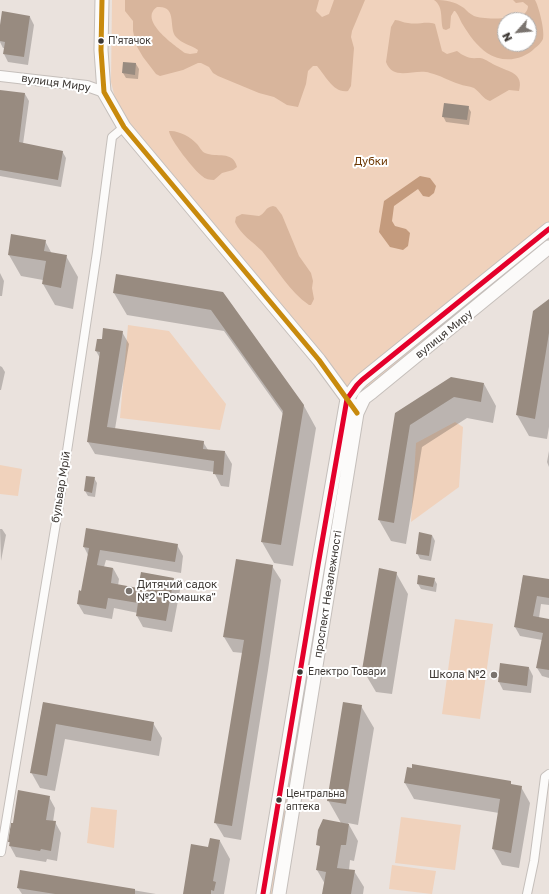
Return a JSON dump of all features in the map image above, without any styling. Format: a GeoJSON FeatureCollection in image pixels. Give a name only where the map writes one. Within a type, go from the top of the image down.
{"type":"FeatureCollection","features":[{"type":"Feature","properties":{"kind":"street"},"geometry":{"type":"LineString","coordinates":[[102,0],[101,50],[104,92]]}},
{"type":"Feature","properties":{"kind":"street","name":"вулиця Миру"},"geometry":{"type":"LineString","coordinates":[[0,76],[87,86],[104,92],[124,127],[319,360],[357,413],[364,398],[549,247]]}},
{"type":"Feature","properties":{"kind":"street","name":"бульвар Мрій"},"geometry":{"type":"LineString","coordinates":[[1,852],[58,511],[96,259],[112,137],[124,127]]}},
{"type":"Feature","properties":{"kind":"street","name":"вулиця Миру"},"geometry":{"type":"LineString","coordinates":[[347,399],[356,385],[549,229]]}},
{"type":"Feature","properties":{"kind":"street","name":"проспект Незалежності"},"geometry":{"type":"LineString","coordinates":[[263,894],[347,399]]}},
{"type":"Feature","properties":{"kind":"street","name":"проспект Незалежності"},"geometry":{"type":"LineString","coordinates":[[279,894],[357,413]]}},
{"type":"Feature","properties":{"kind":"street"},"geometry":{"type":"LineString","coordinates":[[527,894],[534,861],[545,777],[549,774]]}},
{"type":"Feature","properties":{"kind":"green space","name":"Дубки"},"geometry":{"type":"Polygon","coordinates":[[[112,0],[549,0],[549,226],[348,390],[318,351],[125,118],[115,98],[111,82],[112,0]]]}},
{"type":"Feature","properties":{"kind":"green space"},"geometry":{"type":"Polygon","coordinates":[[[549,234],[549,240],[361,395],[358,391],[549,234]]]}},
{"type":"Feature","properties":{"kind":"green space"},"geometry":{"type":"Polygon","coordinates":[[[128,325],[169,331],[226,404],[220,430],[120,418],[128,325]]]}},
{"type":"Feature","properties":{"kind":"green space"},"geometry":{"type":"Polygon","coordinates":[[[455,422],[463,427],[459,487],[411,522],[416,443],[455,422]]]}},
{"type":"Feature","properties":{"kind":"green space"},"geometry":{"type":"Polygon","coordinates":[[[346,432],[350,432],[275,894],[270,894],[346,432]]]}},
{"type":"Feature","properties":{"kind":"green space"},"geometry":{"type":"Polygon","coordinates":[[[0,465],[22,469],[18,496],[0,494],[0,465]]]}},
{"type":"Feature","properties":{"kind":"green space"},"geometry":{"type":"Polygon","coordinates":[[[455,619],[493,624],[480,719],[442,714],[455,619]]]}},
{"type":"Feature","properties":{"kind":"green space"},"geometry":{"type":"Polygon","coordinates":[[[91,807],[117,810],[114,848],[87,843],[91,807]]]}},
{"type":"Feature","properties":{"kind":"green space"},"geometry":{"type":"Polygon","coordinates":[[[401,817],[461,825],[455,870],[395,863],[401,817]]]}},
{"type":"Feature","properties":{"kind":"green space"},"geometry":{"type":"Polygon","coordinates":[[[392,865],[436,871],[432,894],[389,889],[392,865]]]}},
{"type":"Feature","properties":{"kind":"shaded area"},"geometry":{"type":"Polygon","coordinates":[[[125,0],[319,0],[316,11],[322,17],[329,14],[334,0],[365,0],[352,31],[351,37],[354,48],[351,86],[348,91],[338,90],[317,66],[313,66],[308,71],[306,84],[298,107],[287,105],[274,97],[259,93],[218,76],[213,73],[209,67],[201,63],[183,70],[160,76],[156,74],[136,45],[133,31],[133,21],[125,11],[125,0]],[[157,7],[152,12],[152,19],[160,32],[185,53],[197,53],[198,50],[176,37],[170,13],[164,7],[157,7]]]}},
{"type":"Feature","properties":{"kind":"shaded area"},"geometry":{"type":"Polygon","coordinates":[[[434,0],[450,1],[464,8],[474,16],[497,18],[497,52],[530,52],[524,56],[512,59],[499,58],[487,53],[465,29],[455,11],[451,16],[450,28],[446,30],[443,29],[439,6],[434,0]]]}},
{"type":"Feature","properties":{"kind":"shaded area"},"geometry":{"type":"Polygon","coordinates":[[[513,0],[535,0],[543,31],[543,39],[537,46],[537,12],[526,12],[528,6],[523,2],[516,3],[513,0]]]}},
{"type":"Feature","properties":{"kind":"shaded area"},"geometry":{"type":"Polygon","coordinates":[[[395,20],[405,23],[435,24],[442,51],[447,54],[457,51],[469,58],[480,58],[487,60],[511,72],[519,80],[519,91],[509,90],[490,101],[485,99],[474,88],[455,83],[434,74],[424,72],[399,73],[394,71],[389,68],[386,62],[391,27],[395,20]]]}},
{"type":"Feature","properties":{"kind":"shaded area"},"geometry":{"type":"Polygon","coordinates":[[[169,131],[180,133],[188,137],[205,153],[228,156],[232,158],[237,167],[233,170],[222,173],[214,180],[205,178],[198,173],[183,155],[173,141],[169,131]]]}},
{"type":"Feature","properties":{"kind":"shaded area"},"geometry":{"type":"Polygon","coordinates":[[[420,176],[430,178],[436,186],[434,193],[429,197],[423,196],[418,189],[394,206],[392,221],[395,226],[406,229],[410,233],[408,246],[403,250],[390,247],[379,232],[384,201],[420,176]]]}},
{"type":"Feature","properties":{"kind":"shaded area"},"geometry":{"type":"Polygon","coordinates":[[[273,206],[276,207],[282,215],[299,256],[311,273],[314,299],[311,305],[295,293],[262,251],[243,234],[235,222],[236,217],[242,214],[259,216],[268,208],[273,206]]]}},
{"type":"Feature","properties":{"kind":"building"},"geometry":{"type":"Polygon","coordinates":[[[2,11],[30,16],[24,57],[3,54],[5,42],[0,41],[2,11]]]}},
{"type":"Feature","properties":{"kind":"building"},"geometry":{"type":"Polygon","coordinates":[[[123,62],[136,63],[135,75],[122,73],[123,62]]]}},
{"type":"Feature","properties":{"kind":"building"},"geometry":{"type":"Polygon","coordinates":[[[0,90],[25,93],[19,142],[63,151],[58,180],[0,170],[0,90]]]}},
{"type":"Feature","properties":{"kind":"building"},"geometry":{"type":"Polygon","coordinates":[[[444,103],[469,106],[467,120],[442,117],[444,103]]]}},
{"type":"Feature","properties":{"kind":"building"},"geometry":{"type":"Polygon","coordinates":[[[11,234],[46,240],[44,251],[67,255],[61,288],[42,284],[46,261],[8,255],[11,234]]]}},
{"type":"Feature","properties":{"kind":"building"},"geometry":{"type":"Polygon","coordinates":[[[116,274],[223,292],[304,405],[281,545],[261,542],[283,411],[211,310],[113,293],[116,274]]]}},
{"type":"Feature","properties":{"kind":"building"},"geometry":{"type":"Polygon","coordinates":[[[549,299],[549,333],[535,419],[516,415],[533,311],[549,299]]]}},
{"type":"Feature","properties":{"kind":"building"},"geometry":{"type":"Polygon","coordinates":[[[103,328],[123,331],[107,427],[204,441],[203,449],[225,451],[223,475],[213,474],[214,461],[87,442],[100,352],[95,351],[97,339],[102,339],[103,328]]]}},
{"type":"Feature","properties":{"kind":"building"},"geometry":{"type":"Polygon","coordinates":[[[451,377],[484,383],[481,402],[454,397],[410,425],[394,523],[378,520],[395,413],[451,377]]]}},
{"type":"Feature","properties":{"kind":"building"},"geometry":{"type":"Polygon","coordinates":[[[86,476],[95,477],[92,493],[84,491],[86,476]]]}},
{"type":"Feature","properties":{"kind":"building"},"geometry":{"type":"Polygon","coordinates":[[[86,528],[178,544],[175,562],[100,550],[97,565],[113,568],[111,583],[138,588],[141,572],[174,578],[166,621],[136,616],[138,603],[108,598],[106,609],[77,604],[89,548],[83,547],[86,528]]]}},
{"type":"Feature","properties":{"kind":"building"},"geometry":{"type":"Polygon","coordinates":[[[419,532],[432,535],[429,556],[416,554],[419,532]]]}},
{"type":"Feature","properties":{"kind":"building"},"geometry":{"type":"Polygon","coordinates":[[[236,559],[273,565],[232,826],[214,823],[244,640],[223,637],[236,559]]]}},
{"type":"Feature","properties":{"kind":"building"},"geometry":{"type":"Polygon","coordinates":[[[379,568],[397,572],[380,673],[362,670],[379,568]]]}},
{"type":"Feature","properties":{"kind":"building"},"geometry":{"type":"Polygon","coordinates":[[[418,575],[435,578],[433,587],[417,584],[418,575]]]}},
{"type":"Feature","properties":{"kind":"building"},"geometry":{"type":"Polygon","coordinates":[[[523,575],[549,579],[549,598],[537,596],[533,616],[549,619],[549,670],[536,668],[543,633],[514,627],[523,575]]]}},
{"type":"Feature","properties":{"kind":"building"},"geometry":{"type":"Polygon","coordinates":[[[500,663],[529,667],[527,686],[498,682],[500,663]]]}},
{"type":"Feature","properties":{"kind":"building"},"geometry":{"type":"Polygon","coordinates":[[[43,702],[154,722],[151,741],[56,724],[47,776],[30,773],[43,702]]]}},
{"type":"Feature","properties":{"kind":"building"},"geometry":{"type":"Polygon","coordinates":[[[343,702],[362,705],[346,804],[327,801],[343,702]]]}},
{"type":"Feature","properties":{"kind":"building"},"geometry":{"type":"Polygon","coordinates":[[[412,764],[511,781],[511,784],[522,786],[511,853],[492,849],[500,799],[404,783],[407,767],[412,768],[412,764]]]}},
{"type":"Feature","properties":{"kind":"building"},"geometry":{"type":"Polygon","coordinates":[[[18,790],[50,796],[46,820],[56,821],[51,851],[41,849],[40,851],[9,846],[10,842],[8,842],[11,823],[13,823],[18,790]]]}},
{"type":"Feature","properties":{"kind":"building"},"geometry":{"type":"Polygon","coordinates":[[[323,819],[349,824],[346,845],[341,845],[337,868],[355,870],[351,894],[322,894],[326,872],[316,870],[320,846],[316,845],[318,830],[323,819]]]}},
{"type":"Feature","properties":{"kind":"building"},"geometry":{"type":"Polygon","coordinates":[[[210,838],[220,840],[213,881],[216,882],[214,891],[211,890],[211,894],[183,894],[191,844],[208,847],[210,838]]]}},
{"type":"Feature","properties":{"kind":"building"},"geometry":{"type":"Polygon","coordinates":[[[20,870],[135,889],[135,894],[55,894],[17,888],[20,870]]]}},
{"type":"Feature","properties":{"kind":"transit line"},"geometry":{"type":"LineString","coordinates":[[102,0],[101,50],[104,92],[124,127],[319,360],[357,413]]}},
{"type":"Feature","properties":{"kind":"transit line"},"geometry":{"type":"LineString","coordinates":[[263,894],[347,399],[362,380],[549,229]]}},
{"type":"Feature","properties":{"kind":"place","name":"П'ятачок"},"geometry":{"type":"Point","coordinates":[101,41]}},
{"type":"Feature","properties":{"kind":"place","name":"Дитячий садок №2 \"Ромашка\""},"geometry":{"type":"Point","coordinates":[129,591]}},
{"type":"Feature","properties":{"kind":"place","name":"Електро Товари"},"geometry":{"type":"Point","coordinates":[300,672]}},
{"type":"Feature","properties":{"kind":"place","name":"Школа №2"},"geometry":{"type":"Point","coordinates":[494,675]}},
{"type":"Feature","properties":{"kind":"place","name":"Центральна аптека"},"geometry":{"type":"Point","coordinates":[279,800]}}]}
